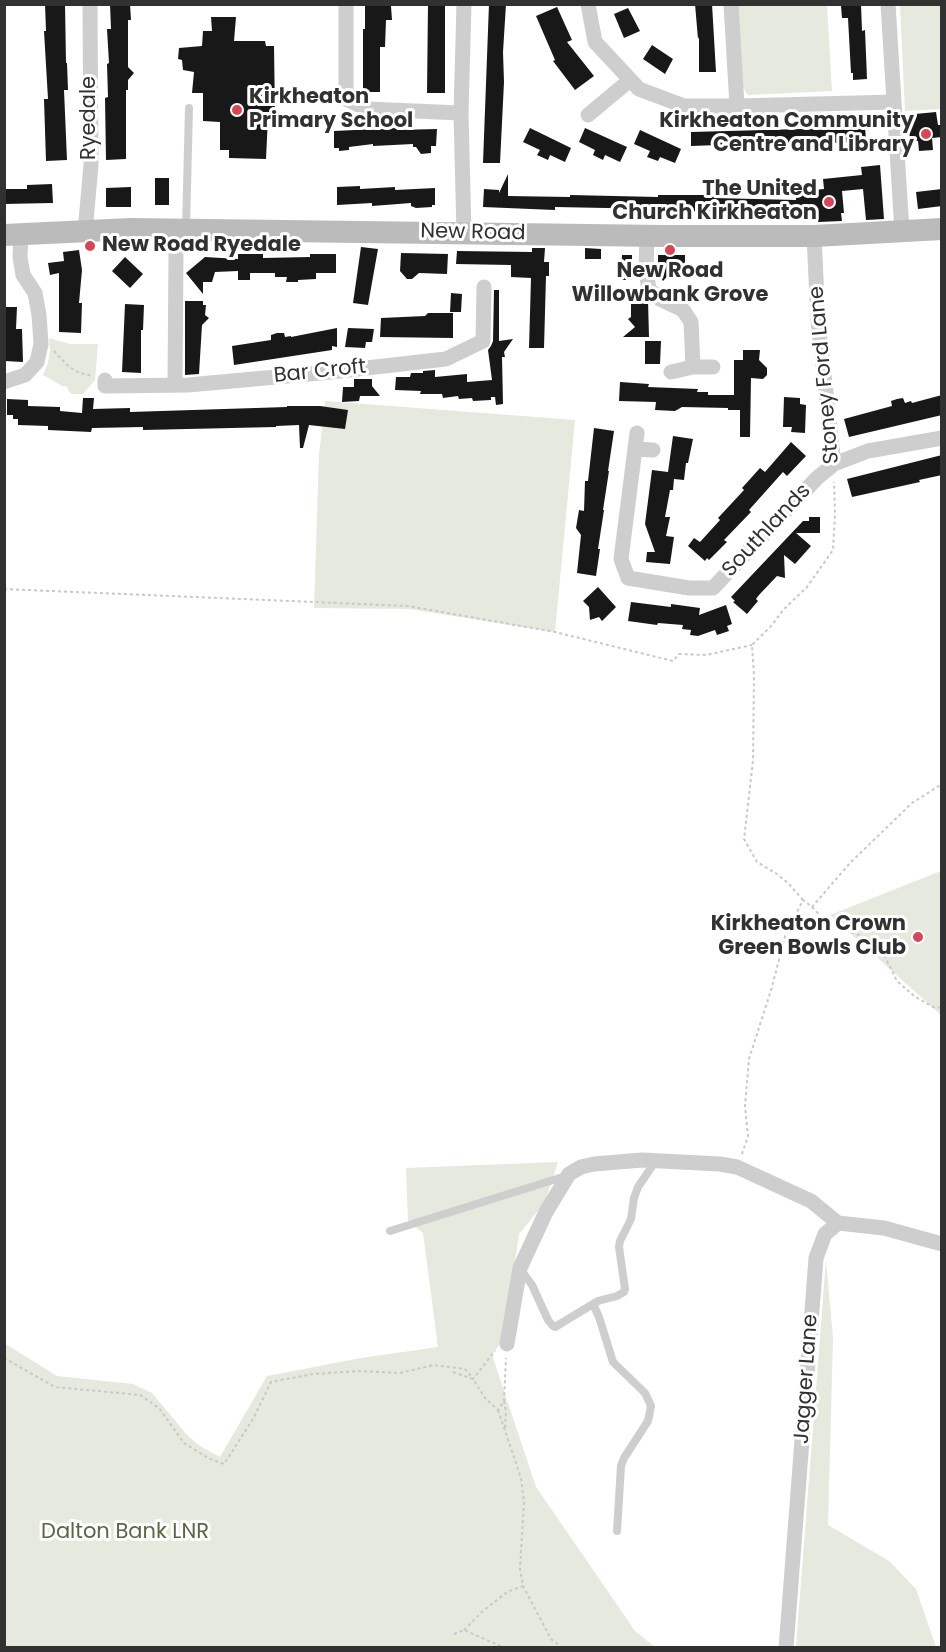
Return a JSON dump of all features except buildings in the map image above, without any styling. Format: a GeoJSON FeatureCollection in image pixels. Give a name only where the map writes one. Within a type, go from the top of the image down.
{"type":"FeatureCollection","features":[{"type":"Feature","properties":{"kind":"street","name":"Ryedale"},"geometry":{"type":"LineString","coordinates":[[85,232],[91,165],[90,4]]}},
{"type":"Feature","properties":{"kind":"street"},"geometry":{"type":"LineString","coordinates":[[346,4],[346,99],[367,109],[462,113]]}},
{"type":"Feature","properties":{"kind":"street"},"geometry":{"type":"LineString","coordinates":[[464,4],[462,113],[464,234]]}},
{"type":"Feature","properties":{"kind":"street"},"geometry":{"type":"LineString","coordinates":[[588,4],[595,42],[630,80],[639,89],[684,106],[894,102]]}},
{"type":"Feature","properties":{"kind":"street"},"geometry":{"type":"LineString","coordinates":[[731,4],[737,106]]}},
{"type":"Feature","properties":{"kind":"street"},"geometry":{"type":"LineString","coordinates":[[888,4],[902,232]]}},
{"type":"Feature","properties":{"kind":"street"},"geometry":{"type":"LineString","coordinates":[[588,115],[630,80]]}},
{"type":"Feature","properties":{"kind":"street","name":"New Road"},"geometry":{"type":"LineString","coordinates":[[13,234],[131,229],[814,236],[942,229]]}},
{"type":"Feature","properties":{"kind":"street"},"geometry":{"type":"LineString","coordinates":[[175,385],[178,230]]}},
{"type":"Feature","properties":{"kind":"street"},"geometry":{"type":"LineString","coordinates":[[4,382],[25,375],[37,362],[41,344],[39,315],[34,293],[23,275],[13,234]]}},
{"type":"Feature","properties":{"kind":"street"},"geometry":{"type":"LineString","coordinates":[[647,236],[646,271],[649,290],[660,299],[683,310],[691,322],[693,367]]}},
{"type":"Feature","properties":{"kind":"street","name":"Stoney Ford Lane"},"geometry":{"type":"LineString","coordinates":[[814,236],[818,321],[834,464]]}},
{"type":"Feature","properties":{"kind":"street","name":"Bar Croft"},"geometry":{"type":"LineString","coordinates":[[105,380],[105,386],[175,385],[331,372],[446,359],[483,341],[484,287]]}},
{"type":"Feature","properties":{"kind":"street"},"geometry":{"type":"LineString","coordinates":[[671,372],[693,367],[712,368]]}},
{"type":"Feature","properties":{"kind":"street"},"geometry":{"type":"LineString","coordinates":[[834,464],[868,451],[942,438]]}},
{"type":"Feature","properties":{"kind":"street","name":"Southlands"},"geometry":{"type":"LineString","coordinates":[[653,450],[636,441],[621,559],[628,578],[689,588],[713,588],[817,478],[834,464]]}},
{"type":"Feature","properties":{"kind":"street"},"geometry":{"type":"LineString","coordinates":[[508,1338],[520,1268],[546,1212],[569,1174],[581,1167],[594,1164],[654,1161],[737,1167],[811,1201],[838,1223],[884,1228],[942,1244]]}},
{"type":"Feature","properties":{"kind":"street","name":"Jagger Lane"},"geometry":{"type":"LineString","coordinates":[[786,1647],[816,1258],[825,1234],[838,1223]]}},
{"type":"Feature","properties":{"kind":"lane"},"geometry":{"type":"LineString","coordinates":[[178,230],[189,108]]}},
{"type":"Feature","properties":{"kind":"lane"},"geometry":{"type":"LineString","coordinates":[[520,1268],[553,1326],[559,1326],[593,1304],[624,1292],[620,1241],[631,1219],[638,1187],[654,1161]]}},
{"type":"Feature","properties":{"kind":"lane"},"geometry":{"type":"LineString","coordinates":[[390,1231],[569,1174]]}},
{"type":"Feature","properties":{"kind":"lane"},"geometry":{"type":"LineString","coordinates":[[593,1304],[612,1362],[645,1393],[651,1406],[648,1421],[621,1466],[617,1531]]}},
{"type":"Feature","properties":{"kind":"path"},"geometry":{"type":"LineString","coordinates":[[41,344],[48,345],[69,367],[80,373],[100,376],[105,380]]}},
{"type":"Feature","properties":{"kind":"path","name":"Stoney Ford Lane"},"geometry":{"type":"LineString","coordinates":[[752,645],[783,610],[807,588],[833,550],[834,464]]}},
{"type":"Feature","properties":{"kind":"path"},"geometry":{"type":"LineString","coordinates":[[4,590],[408,606],[555,632],[674,661],[679,654],[706,655],[752,645],[753,760],[744,839],[757,862],[789,883],[829,926],[859,935],[880,947],[897,981],[914,996],[933,1007],[942,1008]]}},
{"type":"Feature","properties":{"kind":"path"},"geometry":{"type":"LineString","coordinates":[[812,907],[850,863],[912,803],[942,784]]}},
{"type":"Feature","properties":{"kind":"path"},"geometry":{"type":"LineString","coordinates":[[737,1167],[748,1136],[745,1106],[749,1059],[772,987],[785,936],[803,900]]}},
{"type":"Feature","properties":{"kind":"path"},"geometry":{"type":"LineString","coordinates":[[472,1378],[508,1338]]}},
{"type":"Feature","properties":{"kind":"path"},"geometry":{"type":"LineString","coordinates":[[504,1429],[508,1338]]}},
{"type":"Feature","properties":{"kind":"path"},"geometry":{"type":"LineString","coordinates":[[4,1358],[55,1387],[140,1395],[159,1408],[184,1443],[208,1458],[224,1464],[254,1419],[271,1382],[313,1374],[359,1371],[400,1372],[433,1365],[465,1369],[485,1398],[498,1410],[521,1478],[524,1502],[520,1569],[523,1586],[551,1639],[563,1647]]}},
{"type":"Feature","properties":{"kind":"path"},"geometry":{"type":"LineString","coordinates":[[453,1372],[472,1378]]}},
{"type":"Feature","properties":{"kind":"path"},"geometry":{"type":"LineString","coordinates":[[498,1410],[504,1401]]}},
{"type":"Feature","properties":{"kind":"path"},"geometry":{"type":"LineString","coordinates":[[454,1634],[464,1630],[507,1592],[523,1586]]}},
{"type":"Feature","properties":{"kind":"path"},"geometry":{"type":"LineString","coordinates":[[464,1630],[505,1647]]}},
{"type":"Feature","properties":{"kind":"green space"},"geometry":{"type":"Polygon","coordinates":[[[738,5],[827,5],[832,91],[748,95],[741,85],[738,5]]]}},
{"type":"Feature","properties":{"kind":"green space"},"geometry":{"type":"Polygon","coordinates":[[[900,5],[941,5],[941,109],[905,111],[900,5]]]}},
{"type":"Feature","properties":{"kind":"green space"},"geometry":{"type":"Polygon","coordinates":[[[49,338],[70,344],[98,344],[95,380],[83,394],[71,394],[66,386],[43,375],[50,351],[49,338]]]}},
{"type":"Feature","properties":{"kind":"green space"},"geometry":{"type":"Polygon","coordinates":[[[325,401],[575,420],[555,632],[409,609],[314,608],[319,455],[325,401]]]}},
{"type":"Feature","properties":{"kind":"green space"},"geometry":{"type":"Polygon","coordinates":[[[941,871],[941,1015],[830,915],[941,871]]]}},
{"type":"Feature","properties":{"kind":"green space","name":"Dalton Bank LNR"},"geometry":{"type":"Polygon","coordinates":[[[558,1162],[545,1202],[519,1234],[504,1338],[492,1355],[536,1487],[635,1631],[655,1647],[5,1647],[4,1343],[57,1376],[133,1384],[152,1393],[188,1436],[220,1457],[267,1376],[361,1358],[438,1347],[423,1233],[408,1220],[406,1168],[558,1162]]]}},
{"type":"Feature","properties":{"kind":"green space"},"geometry":{"type":"Polygon","coordinates":[[[826,1260],[833,1338],[828,1525],[889,1561],[916,1589],[936,1647],[796,1647],[826,1260]]]}},
{"type":"Feature","properties":{"kind":"place","name":"Kirkheaton Primary School"},"geometry":{"type":"Point","coordinates":[237,110]}},
{"type":"Feature","properties":{"kind":"place","name":"Kirkheaton Community Centre and Library"},"geometry":{"type":"Point","coordinates":[926,134]}},
{"type":"Feature","properties":{"kind":"place","name":"The United Church Kirkheaton"},"geometry":{"type":"Point","coordinates":[829,202]}},
{"type":"Feature","properties":{"kind":"place","name":"New Road Ryedale"},"geometry":{"type":"Point","coordinates":[90,246]}},
{"type":"Feature","properties":{"kind":"place","name":"New Road Willowbank Grove"},"geometry":{"type":"Point","coordinates":[670,250]}},
{"type":"Feature","properties":{"kind":"place","name":"Kirkheaton Crown Green Bowls Club"},"geometry":{"type":"Point","coordinates":[918,937]}}]}
